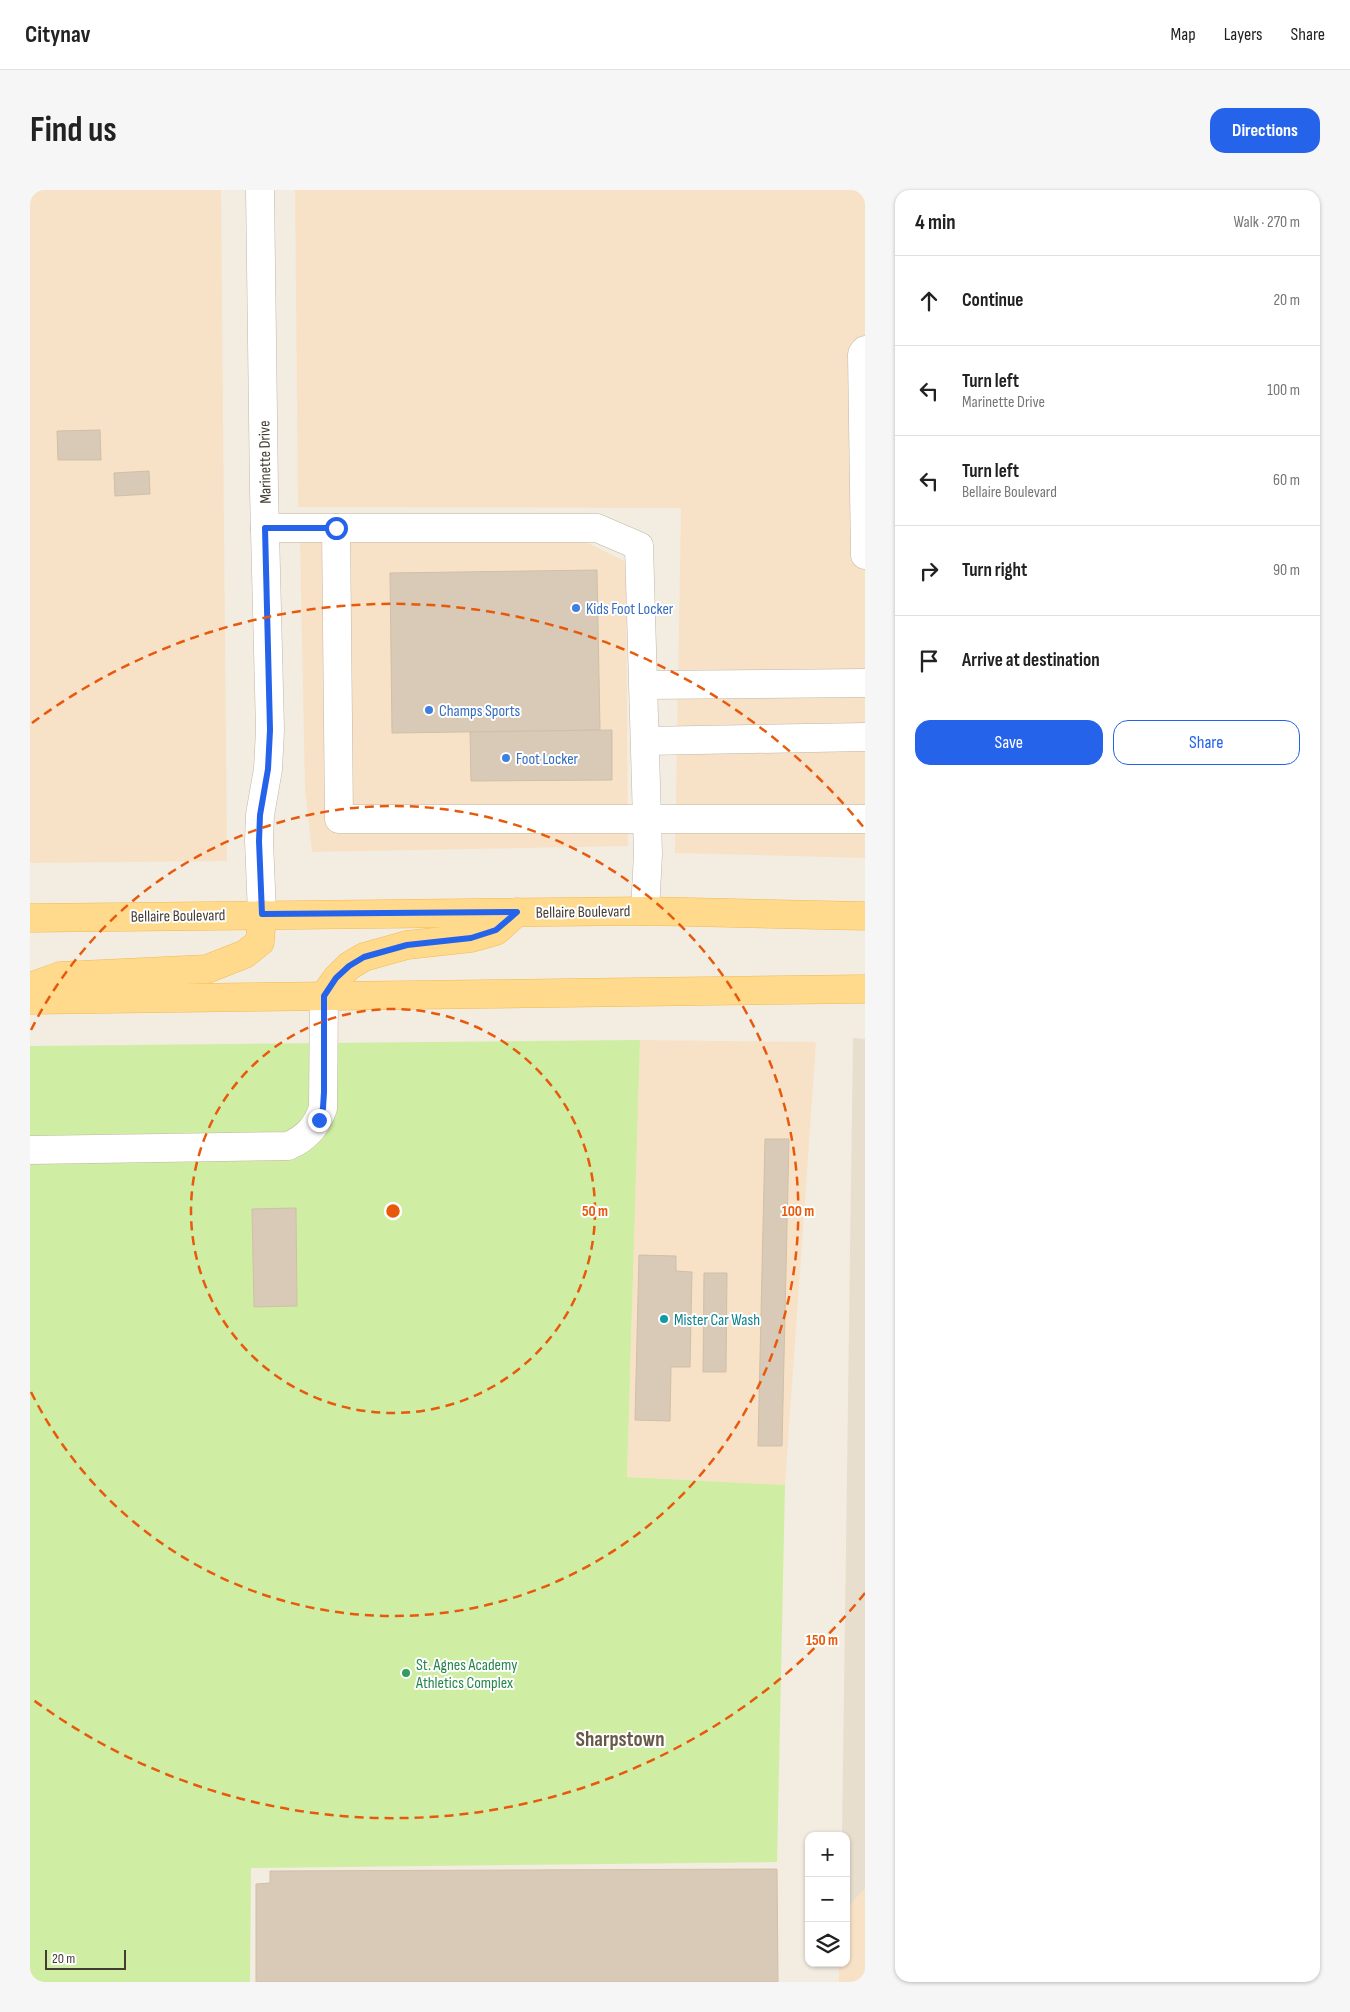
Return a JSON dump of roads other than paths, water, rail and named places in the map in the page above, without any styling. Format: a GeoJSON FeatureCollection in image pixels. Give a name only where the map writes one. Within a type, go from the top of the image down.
{"type":"FeatureCollection","features":[{"type":"Feature","properties":{"kind":"main road","name":"Bellaire Boulevard"},"geometry":{"type":"LineString","coordinates":[[30,918],[645,911],[865,916]]}},
{"type":"Feature","properties":{"kind":"main road"},"geometry":{"type":"LineString","coordinates":[[324,996],[336,978],[349,966],[364,957],[407,945],[479,935],[496,930],[517,912]]}},
{"type":"Feature","properties":{"kind":"main road"},"geometry":{"type":"LineString","coordinates":[[30,987],[60,976],[214,967],[245,954],[260,942],[262,914]]}},
{"type":"Feature","properties":{"kind":"main road"},"geometry":{"type":"LineString","coordinates":[[30,1000],[865,989]]}},
{"type":"Feature","properties":{"kind":"street","name":"Marinette Drive"},"geometry":{"type":"LineString","coordinates":[[260,190],[270,730],[268,769],[260,815],[259,841],[262,914]]}},
{"type":"Feature","properties":{"kind":"street"},"geometry":{"type":"LineString","coordinates":[[865,350],[862,354],[865,554]]}},
{"type":"Feature","properties":{"kind":"street"},"geometry":{"type":"LineString","coordinates":[[265,528],[597,528],[639,546],[648,820],[645,911]]}},
{"type":"Feature","properties":{"kind":"street"},"geometry":{"type":"LineString","coordinates":[[336,528],[339,819],[865,820]]}},
{"type":"Feature","properties":{"kind":"street"},"geometry":{"type":"LineString","coordinates":[[644,685],[865,683]]}},
{"type":"Feature","properties":{"kind":"street"},"geometry":{"type":"LineString","coordinates":[[645,741],[865,738]]}},
{"type":"Feature","properties":{"kind":"street"},"geometry":{"type":"LineString","coordinates":[[30,1150],[288,1146],[300,1141],[319,1120],[323,1108],[324,996]]}},
{"type":"Feature","properties":{"kind":"place","name":"Kids Foot Locker"},"geometry":{"type":"Point","coordinates":[576,608]}},
{"type":"Feature","properties":{"kind":"place","name":"Champs Sports"},"geometry":{"type":"Point","coordinates":[429,710]}},
{"type":"Feature","properties":{"kind":"place","name":"Foot Locker"},"geometry":{"type":"Point","coordinates":[506,758]}},
{"type":"Feature","properties":{"kind":"place","name":"Mister Car Wash"},"geometry":{"type":"Point","coordinates":[664,1319]}},
{"type":"Feature","properties":{"kind":"place","name":"St. Agnes Academy Athletics Complex"},"geometry":{"type":"Point","coordinates":[406,1673]}},
{"type":"Feature","properties":{"kind":"district","name":"Sharpstown"},"geometry":{"type":"Point","coordinates":[620,1739]}}]}
